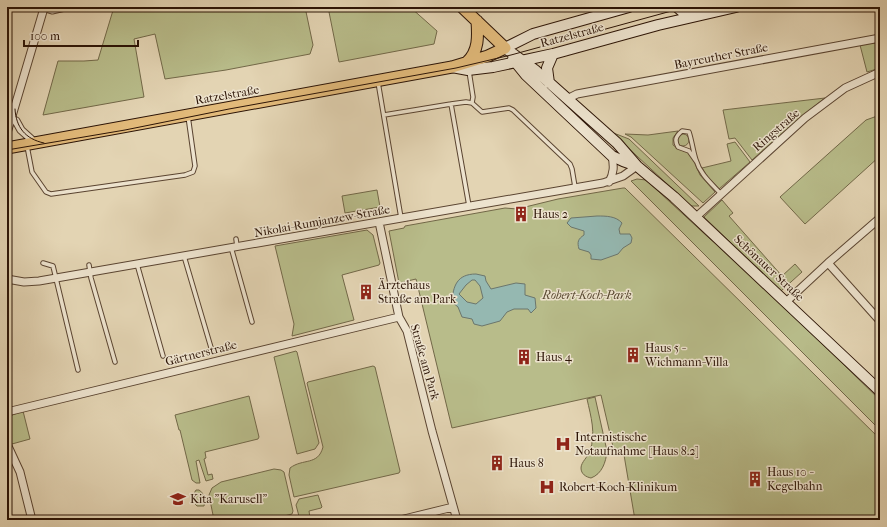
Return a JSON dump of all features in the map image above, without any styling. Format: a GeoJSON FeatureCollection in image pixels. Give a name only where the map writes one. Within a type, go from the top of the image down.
{"type":"FeatureCollection","features":[{"type":"Feature","properties":{"kind":"main road","name":"Schönauer Straße"},"geometry":{"type":"LineString","coordinates":[[462,7],[519,62],[549,83],[623,149],[636,166]]}},
{"type":"Feature","properties":{"kind":"main road","name":"Ratzelstraße"},"geometry":{"type":"LineString","coordinates":[[467,66],[533,34],[630,7]]}},
{"type":"Feature","properties":{"kind":"main road"},"geometry":{"type":"LineString","coordinates":[[677,7],[684,13],[696,15]]}},
{"type":"Feature","properties":{"kind":"main road","name":"Ratzelstraße"},"geometry":{"type":"LineString","coordinates":[[7,148],[452,67],[467,66],[488,68],[553,54],[696,15],[736,7]]}},
{"type":"Feature","properties":{"kind":"main road"},"geometry":{"type":"LineString","coordinates":[[467,66],[477,44],[476,21]]}},
{"type":"Feature","properties":{"kind":"main road"},"geometry":{"type":"LineString","coordinates":[[549,83],[547,68],[553,54]]}},
{"type":"Feature","properties":{"kind":"main road","name":"Schönauer Straße"},"geometry":{"type":"LineString","coordinates":[[519,62],[526,75],[612,156],[636,166],[654,179],[880,391]]}},
{"type":"Feature","properties":{"kind":"street"},"geometry":{"type":"LineString","coordinates":[[8,131],[43,8],[52,10],[64,7]]}},
{"type":"Feature","properties":{"kind":"street","name":"Bayreuther Straße"},"geometry":{"type":"LineString","coordinates":[[567,99],[577,94],[880,38]]}},
{"type":"Feature","properties":{"kind":"street","name":"Ringstraße"},"geometry":{"type":"LineString","coordinates":[[696,218],[805,118],[845,88],[880,72]]}},
{"type":"Feature","properties":{"kind":"street"},"geometry":{"type":"LineString","coordinates":[[12,119],[16,121],[21,130],[31,139],[29,144]]}},
{"type":"Feature","properties":{"kind":"street"},"geometry":{"type":"LineString","coordinates":[[608,182],[614,168],[612,156]]}},
{"type":"Feature","properties":{"kind":"street","name":"Nikolai-Rumjanzew-Straße"},"geometry":{"type":"LineString","coordinates":[[7,280],[24,282],[55,278],[90,268],[379,222],[576,188],[608,182],[623,176],[636,166]]}},
{"type":"Feature","properties":{"kind":"street"},"geometry":{"type":"LineString","coordinates":[[786,302],[880,218]]}},
{"type":"Feature","properties":{"kind":"street","name":"Straße am Park"},"geometry":{"type":"LineString","coordinates":[[379,222],[399,316],[407,331],[432,431],[458,520]]}},
{"type":"Feature","properties":{"kind":"street"},"geometry":{"type":"LineString","coordinates":[[828,263],[880,321]]}},
{"type":"Feature","properties":{"kind":"street","name":"Gärtnerstraße"},"geometry":{"type":"LineString","coordinates":[[7,412],[42,402],[399,316]]}},
{"type":"Feature","properties":{"kind":"street"},"geometry":{"type":"LineString","coordinates":[[7,444],[20,472],[32,520]]}},
{"type":"Feature","properties":{"kind":"street"},"geometry":{"type":"LineString","coordinates":[[400,520],[454,507]]}},
{"type":"Feature","properties":{"kind":"lane"},"geometry":{"type":"LineString","coordinates":[[467,66],[473,97],[472,103]]}},
{"type":"Feature","properties":{"kind":"lane"},"geometry":{"type":"LineString","coordinates":[[378,81],[401,218]]}},
{"type":"Feature","properties":{"kind":"lane"},"geometry":{"type":"LineString","coordinates":[[384,115],[466,102],[472,103],[482,112],[509,108],[513,110],[571,165],[576,188]]}},
{"type":"Feature","properties":{"kind":"lane"},"geometry":{"type":"LineString","coordinates":[[451,104],[469,206]]}},
{"type":"Feature","properties":{"kind":"lane"},"geometry":{"type":"LineString","coordinates":[[29,144],[32,172],[46,192],[51,194],[185,175],[193,172],[195,164],[188,116]]}},
{"type":"Feature","properties":{"kind":"lane"},"geometry":{"type":"LineString","coordinates":[[696,161],[689,132],[682,131],[676,137],[675,142],[678,147],[689,151],[704,176],[721,194]]}},
{"type":"Feature","properties":{"kind":"lane"},"geometry":{"type":"LineString","coordinates":[[235,244],[252,322]]}},
{"type":"Feature","properties":{"kind":"lane"},"geometry":{"type":"LineString","coordinates":[[186,253],[212,351]]}},
{"type":"Feature","properties":{"kind":"lane"},"geometry":{"type":"LineString","coordinates":[[138,261],[163,356]]}},
{"type":"Feature","properties":{"kind":"lane"},"geometry":{"type":"LineString","coordinates":[[43,263],[52,266],[78,370]]}},
{"type":"Feature","properties":{"kind":"lane"},"geometry":{"type":"LineString","coordinates":[[90,268],[115,362]]}},
{"type":"Feature","properties":{"kind":"green space"},"geometry":{"type":"Polygon","coordinates":[[[114,7],[305,7],[313,45],[310,54],[226,70],[165,79],[155,34],[134,39],[144,97],[43,115],[58,61],[98,60],[114,7]]]}},
{"type":"Feature","properties":{"kind":"green space"},"geometry":{"type":"Polygon","coordinates":[[[328,7],[410,7],[437,31],[434,44],[339,62],[328,7]]]}},
{"type":"Feature","properties":{"kind":"green space"},"geometry":{"type":"Polygon","coordinates":[[[880,42],[880,68],[867,72],[860,45],[880,42]]]}},
{"type":"Feature","properties":{"kind":"green space"},"geometry":{"type":"Polygon","coordinates":[[[825,98],[752,160],[735,138],[729,139],[723,110],[825,98]]]}},
{"type":"Feature","properties":{"kind":"green space"},"geometry":{"type":"Polygon","coordinates":[[[880,115],[880,156],[805,224],[780,197],[866,120],[880,115]]]}},
{"type":"Feature","properties":{"kind":"green space"},"geometry":{"type":"Polygon","coordinates":[[[678,131],[673,138],[673,145],[689,153],[700,175],[715,192],[703,203],[631,137],[625,134],[648,135],[678,131]]]}},
{"type":"Feature","properties":{"kind":"green space"},"geometry":{"type":"Polygon","coordinates":[[[611,132],[629,139],[699,206],[691,206],[611,132]]]}},
{"type":"Feature","properties":{"kind":"green space"},"geometry":{"type":"Polygon","coordinates":[[[681,134],[685,134],[689,140],[685,146],[681,146],[677,142],[677,138],[681,134]]]}},
{"type":"Feature","properties":{"kind":"green space"},"geometry":{"type":"Polygon","coordinates":[[[735,142],[750,162],[719,189],[702,168],[731,161],[727,144],[735,142]]]}},
{"type":"Feature","properties":{"kind":"green space"},"geometry":{"type":"Polygon","coordinates":[[[637,179],[646,180],[709,238],[738,262],[880,400],[880,430],[631,181],[637,179]]]}},
{"type":"Feature","properties":{"kind":"green space","name":"Robert-Koch-Park"},"geometry":{"type":"Polygon","coordinates":[[[625,188],[880,439],[880,520],[635,520],[624,455],[614,451],[601,395],[452,428],[416,279],[399,283],[389,231],[404,228],[405,226],[505,208],[517,209],[558,199],[625,188]]]}},
{"type":"Feature","properties":{"kind":"green space"},"geometry":{"type":"Polygon","coordinates":[[[377,190],[380,207],[345,213],[342,196],[377,190]]]}},
{"type":"Feature","properties":{"kind":"green space"},"geometry":{"type":"Polygon","coordinates":[[[722,200],[733,213],[729,216],[782,276],[795,264],[802,272],[781,291],[704,217],[722,200]]]}},
{"type":"Feature","properties":{"kind":"green space"},"geometry":{"type":"Polygon","coordinates":[[[367,230],[373,235],[380,263],[379,265],[342,275],[354,320],[292,336],[294,324],[275,246],[367,230]]]}},
{"type":"Feature","properties":{"kind":"green space"},"geometry":{"type":"Polygon","coordinates":[[[296,351],[319,443],[315,449],[297,454],[274,357],[296,351]]]}},
{"type":"Feature","properties":{"kind":"green space"},"geometry":{"type":"Polygon","coordinates":[[[373,366],[375,367],[400,471],[399,473],[294,497],[289,475],[290,468],[318,457],[323,447],[307,383],[373,366]]]}},
{"type":"Feature","properties":{"kind":"green space"},"geometry":{"type":"Polygon","coordinates":[[[249,396],[259,437],[258,439],[205,452],[206,458],[204,459],[208,475],[212,474],[213,479],[206,481],[199,460],[196,461],[200,483],[196,483],[192,480],[175,415],[249,396]]]}},
{"type":"Feature","properties":{"kind":"green space"},"geometry":{"type":"Polygon","coordinates":[[[595,397],[607,451],[606,459],[601,471],[591,478],[584,475],[581,468],[590,451],[593,438],[587,399],[595,397]]]}},
{"type":"Feature","properties":{"kind":"green space"},"geometry":{"type":"Polygon","coordinates":[[[23,411],[30,439],[12,444],[7,436],[7,417],[23,411]]]}},
{"type":"Feature","properties":{"kind":"green space"},"geometry":{"type":"Polygon","coordinates":[[[274,469],[284,472],[293,511],[292,514],[268,520],[214,520],[209,495],[212,488],[221,482],[274,469]]]}},
{"type":"Feature","properties":{"kind":"green space"},"geometry":{"type":"Polygon","coordinates":[[[196,490],[201,491],[204,497],[204,506],[197,506],[193,502],[193,495],[196,490]]]}},
{"type":"Feature","properties":{"kind":"green space"},"geometry":{"type":"Polygon","coordinates":[[[318,495],[322,507],[309,511],[310,518],[300,520],[296,505],[299,499],[318,495]]]}},
{"type":"Feature","properties":{"kind":"water"},"geometry":{"type":"Polygon","coordinates":[[[607,216],[617,219],[622,223],[619,229],[620,234],[630,234],[632,238],[631,243],[623,248],[618,254],[601,260],[591,259],[589,252],[579,249],[578,241],[584,235],[584,231],[571,227],[567,223],[571,218],[607,216]]]}},
{"type":"Feature","properties":{"kind":"water"},"geometry":{"type":"Polygon","coordinates":[[[476,274],[485,276],[491,289],[516,283],[525,284],[525,295],[535,298],[536,308],[531,313],[528,309],[514,309],[507,312],[500,321],[482,326],[474,324],[472,319],[462,317],[458,307],[452,302],[457,282],[464,276],[476,274]],[[472,280],[466,285],[459,294],[467,302],[476,304],[483,298],[480,286],[475,280],[472,280]]]}},
{"type":"Feature","properties":{"kind":"tram line"},"geometry":{"type":"LineString","coordinates":[[7,150],[125,130],[229,109],[456,68],[511,55],[686,7]]}},
{"type":"Feature","properties":{"kind":"tram line"},"geometry":{"type":"LineString","coordinates":[[15,109],[17,121],[23,131],[32,139],[44,143]]}},
{"type":"Feature","properties":{"kind":"tram line"},"geometry":{"type":"LineString","coordinates":[[7,132],[9,128]]}},
{"type":"Feature","properties":{"kind":"place","name":"Haus 2"},"geometry":{"type":"Point","coordinates":[521,214]}},
{"type":"Feature","properties":{"kind":"place","name":"Ärztehaus Straße am Park"},"geometry":{"type":"Point","coordinates":[366,292]}},
{"type":"Feature","properties":{"kind":"place","name":"Haus 5 - Wichmann-Villa"},"geometry":{"type":"Point","coordinates":[633,355]}},
{"type":"Feature","properties":{"kind":"place","name":"Haus 4"},"geometry":{"type":"Point","coordinates":[524,357]}},
{"type":"Feature","properties":{"kind":"place","name":"Internistische Notaufnahme [Haus 8.2]"},"geometry":{"type":"Point","coordinates":[563,444]}},
{"type":"Feature","properties":{"kind":"place","name":"Haus 8"},"geometry":{"type":"Point","coordinates":[497,463]}},
{"type":"Feature","properties":{"kind":"place","name":"Haus 10 - Kegelbahn"},"geometry":{"type":"Point","coordinates":[755,479]}},
{"type":"Feature","properties":{"kind":"place","name":"Robert-Koch-Klinikum"},"geometry":{"type":"Point","coordinates":[547,487]}},
{"type":"Feature","properties":{"kind":"place","name":"Kita \"Karusell\""},"geometry":{"type":"Point","coordinates":[178,499]}}]}
